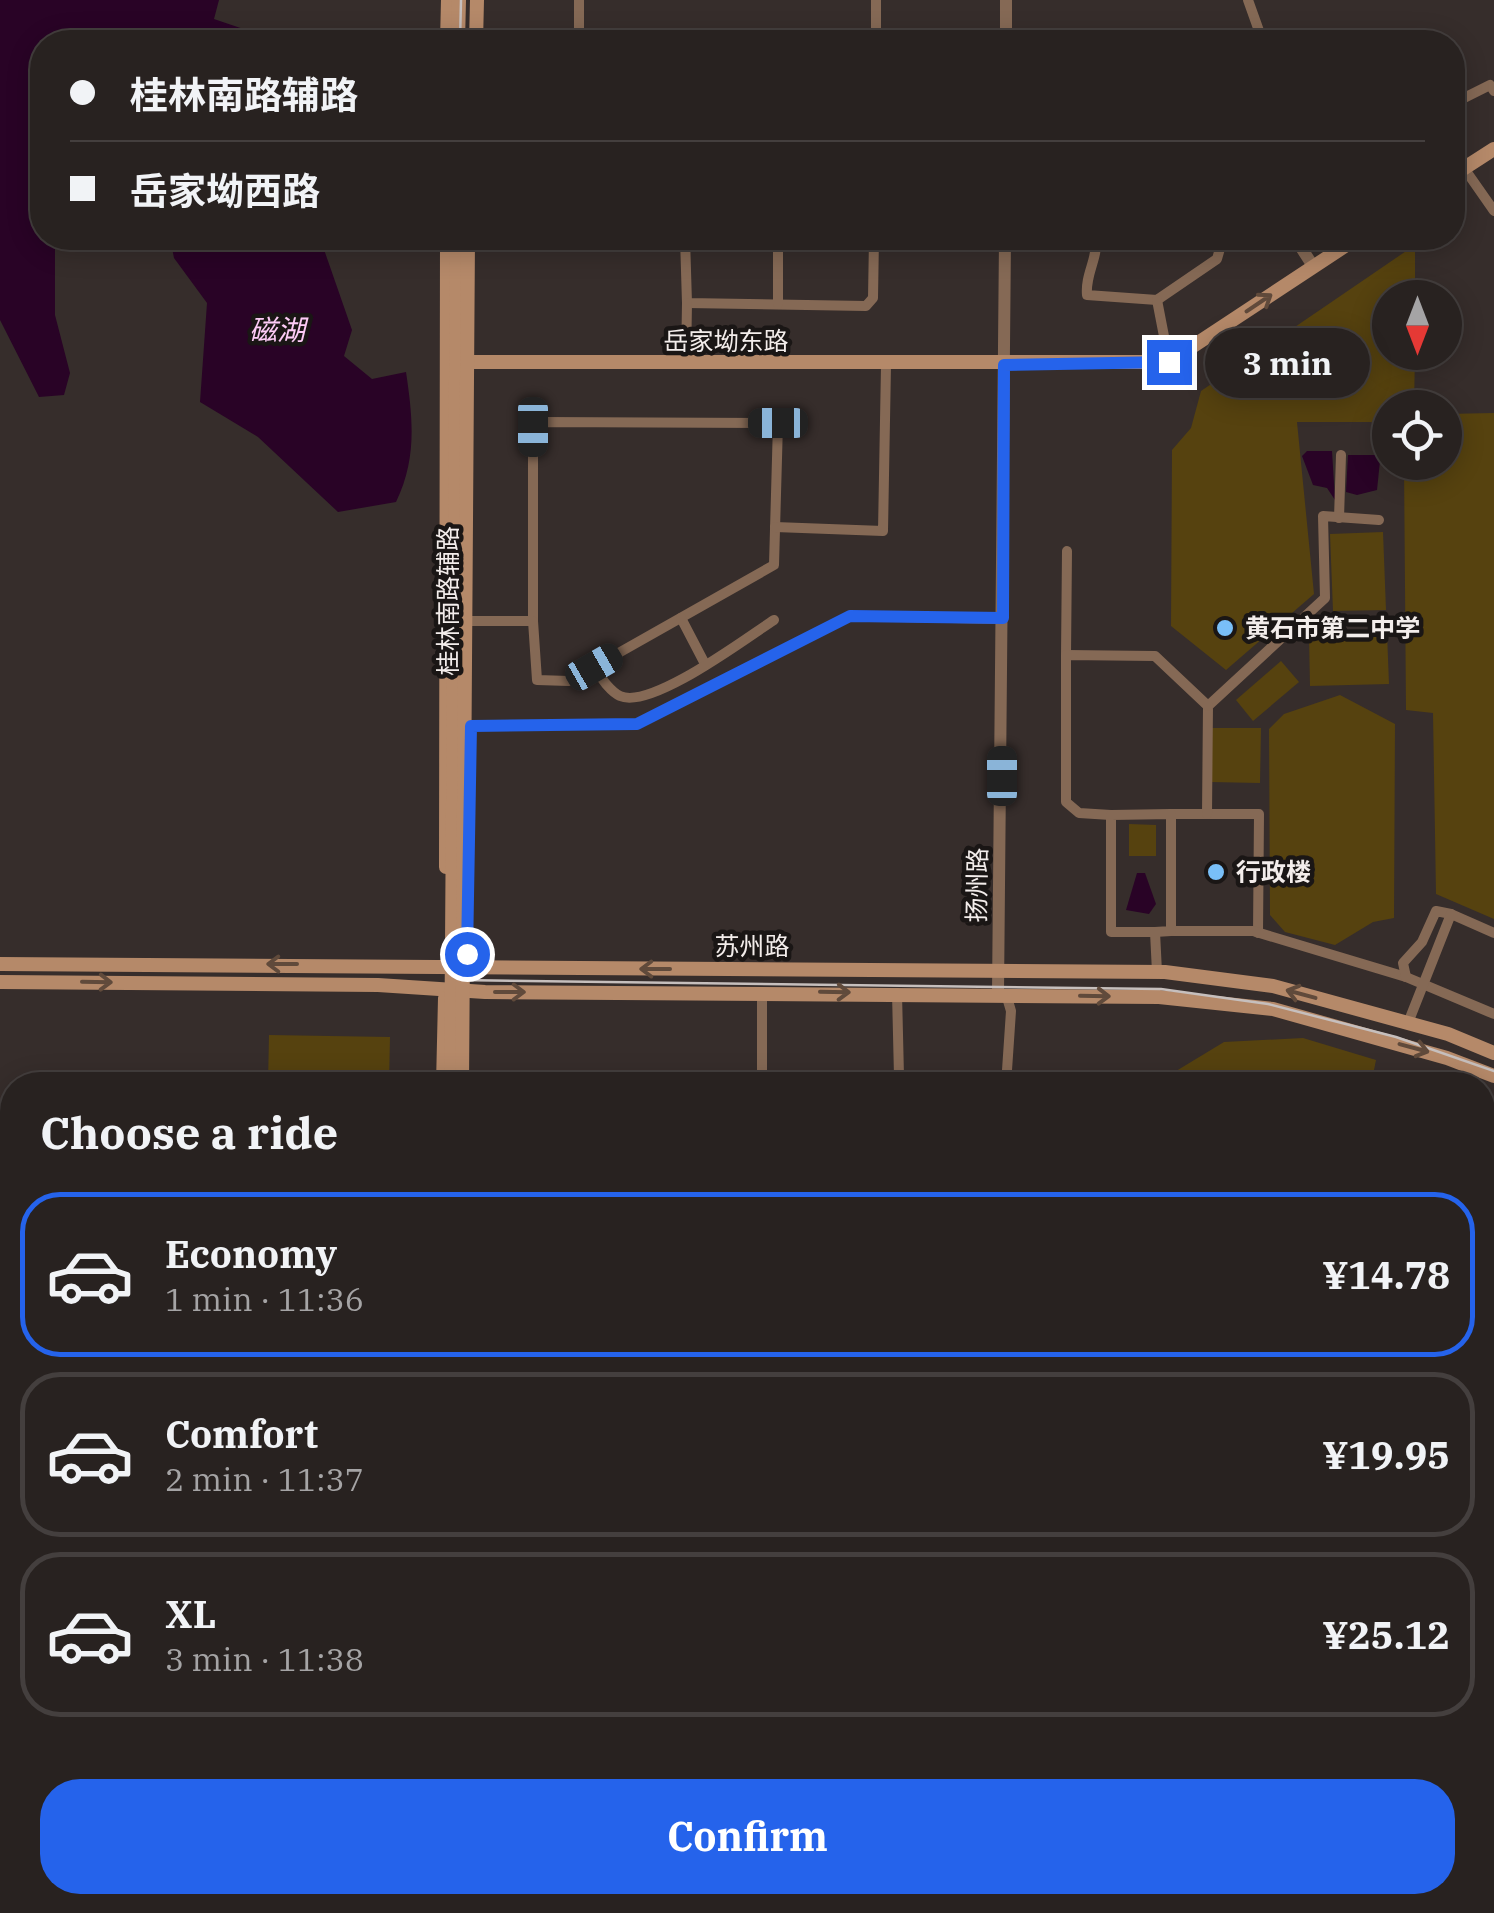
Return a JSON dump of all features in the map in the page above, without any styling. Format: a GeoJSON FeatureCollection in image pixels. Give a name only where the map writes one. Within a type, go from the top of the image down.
{"type":"FeatureCollection","features":[{"type":"Feature","properties":{"kind":"main road"},"geometry":{"type":"LineString","coordinates":[[447,30],[448,0]]}},
{"type":"Feature","properties":{"kind":"main road"},"geometry":{"type":"LineString","coordinates":[[458,0],[458,30]]}},
{"type":"Feature","properties":{"kind":"main road"},"geometry":{"type":"LineString","coordinates":[[473,0],[473,30]]}},
{"type":"Feature","properties":{"kind":"main road"},"geometry":{"type":"LineString","coordinates":[[1465,167],[1494,148]]}},
{"type":"Feature","properties":{"kind":"main road","name":"桂林南路辅路"},"geometry":{"type":"LineString","coordinates":[[443,1072],[448,250]]}},
{"type":"Feature","properties":{"kind":"main road"},"geometry":{"type":"LineString","coordinates":[[451,1072],[457,250]]}},
{"type":"Feature","properties":{"kind":"main road"},"geometry":{"type":"LineString","coordinates":[[465,1072],[470,250]]}},
{"type":"Feature","properties":{"kind":"main road","name":"桂林南路辅路"},"geometry":{"type":"LineString","coordinates":[[465,1072],[471,726],[470,250]]}},
{"type":"Feature","properties":{"kind":"main road"},"geometry":{"type":"LineString","coordinates":[[1169,362],[1338,250]]}},
{"type":"Feature","properties":{"kind":"main road","name":"岳家坳东路"},"geometry":{"type":"LineString","coordinates":[[448,362],[1169,362]]}},
{"type":"Feature","properties":{"kind":"main road","name":"苏州路"},"geometry":{"type":"LineString","coordinates":[[0,964],[1157,972],[1274,986],[1408,1023],[1494,1053]]}},
{"type":"Feature","properties":{"kind":"main road","name":"苏州路"},"geometry":{"type":"LineString","coordinates":[[0,982],[378,985],[445,992],[1159,997],[1273,1010],[1447,1058],[1484,1072]]}},
{"type":"Feature","properties":{"kind":"street"},"geometry":{"type":"LineString","coordinates":[[579,0],[579,30]]}},
{"type":"Feature","properties":{"kind":"street"},"geometry":{"type":"LineString","coordinates":[[876,0],[876,30]]}},
{"type":"Feature","properties":{"kind":"street"},"geometry":{"type":"LineString","coordinates":[[1006,0],[1006,30]]}},
{"type":"Feature","properties":{"kind":"street"},"geometry":{"type":"LineString","coordinates":[[1248,0],[1259,30]]}},
{"type":"Feature","properties":{"kind":"street"},"geometry":{"type":"LineString","coordinates":[[1465,98],[1493,86]]}},
{"type":"Feature","properties":{"kind":"street"},"geometry":{"type":"LineString","coordinates":[[1465,180],[1494,211]]}},
{"type":"Feature","properties":{"kind":"street"},"geometry":{"type":"LineString","coordinates":[[686,250],[686,364]]}},
{"type":"Feature","properties":{"kind":"street"},"geometry":{"type":"LineString","coordinates":[[778,250],[778,304]]}},
{"type":"Feature","properties":{"kind":"street"},"geometry":{"type":"LineString","coordinates":[[687,303],[866,306],[873,298],[874,250]]}},
{"type":"Feature","properties":{"kind":"street","name":"扬州路"},"geometry":{"type":"LineString","coordinates":[[1002,994],[998,970],[1005,250]]}},
{"type":"Feature","properties":{"kind":"street"},"geometry":{"type":"LineString","coordinates":[[1097,250],[1086,295],[1157,300],[1217,260],[1220,250]]}},
{"type":"Feature","properties":{"kind":"street"},"geometry":{"type":"LineString","coordinates":[[1303,250],[1313,266]]}},
{"type":"Feature","properties":{"kind":"street"},"geometry":{"type":"LineString","coordinates":[[1157,300],[1169,362]]}},
{"type":"Feature","properties":{"kind":"street"},"geometry":{"type":"LineString","coordinates":[[775,527],[883,530],[886,364]]}},
{"type":"Feature","properties":{"kind":"street"},"geometry":{"type":"LineString","coordinates":[[541,422],[778,423],[774,565],[681,618],[569,681],[538,680],[533,621],[533,427],[541,422]]}},
{"type":"Feature","properties":{"kind":"street"},"geometry":{"type":"LineString","coordinates":[[1339,518],[1341,461]]}},
{"type":"Feature","properties":{"kind":"street"},"geometry":{"type":"LineString","coordinates":[[1208,706],[1325,598],[1323,516],[1379,520]]}},
{"type":"Feature","properties":{"kind":"street"},"geometry":{"type":"LineString","coordinates":[[1067,552],[1066,802],[1079,813],[1259,814],[1258,933]]}},
{"type":"Feature","properties":{"kind":"street"},"geometry":{"type":"LineString","coordinates":[[471,726],[637,724],[850,616],[1003,618]]}},
{"type":"Feature","properties":{"kind":"street"},"geometry":{"type":"LineString","coordinates":[[681,618],[705,664]]}},
{"type":"Feature","properties":{"kind":"street"},"geometry":{"type":"LineString","coordinates":[[594,667],[610,689],[623,698],[638,698],[705,664],[774,620]]}},
{"type":"Feature","properties":{"kind":"street"},"geometry":{"type":"LineString","coordinates":[[471,621],[533,621]]}},
{"type":"Feature","properties":{"kind":"street"},"geometry":{"type":"LineString","coordinates":[[1066,655],[1156,656],[1208,706],[1207,814]]}},
{"type":"Feature","properties":{"kind":"street"},"geometry":{"type":"LineString","coordinates":[[1111,814],[1111,932],[1258,933],[1406,977],[1494,1014]]}},
{"type":"Feature","properties":{"kind":"street"},"geometry":{"type":"LineString","coordinates":[[1171,814],[1171,932]]}},
{"type":"Feature","properties":{"kind":"street"},"geometry":{"type":"LineString","coordinates":[[1406,977],[1403,963],[1422,942],[1436,912],[1451,914],[1494,933]]}},
{"type":"Feature","properties":{"kind":"street"},"geometry":{"type":"LineString","coordinates":[[1408,1023],[1416,994],[1424,984],[1451,914]]}},
{"type":"Feature","properties":{"kind":"street"},"geometry":{"type":"LineString","coordinates":[[1155,932],[1157,972]]}},
{"type":"Feature","properties":{"kind":"street"},"geometry":{"type":"LineString","coordinates":[[762,992],[762,1072]]}},
{"type":"Feature","properties":{"kind":"street"},"geometry":{"type":"LineString","coordinates":[[897,993],[899,1072]]}},
{"type":"Feature","properties":{"kind":"street"},"geometry":{"type":"LineString","coordinates":[[1002,994],[1011,1011],[1007,1072]]}},
{"type":"Feature","properties":{"kind":"shaded area"},"geometry":{"type":"Polygon","coordinates":[[[1408,250],[1415,250],[1415,280],[1372,280],[1372,370],[1415,370],[1414,390],[1372,390],[1372,422],[1297,422],[1314,594],[1226,670],[1171,626],[1172,450],[1191,428],[1201,391],[1408,250]]]}},
{"type":"Feature","properties":{"kind":"shaded area"},"geometry":{"type":"Polygon","coordinates":[[[1494,413],[1494,919],[1436,894],[1433,713],[1406,710],[1404,480],[1462,480],[1462,414],[1494,413]]]}},
{"type":"Feature","properties":{"kind":"shaded area"},"geometry":{"type":"Polygon","coordinates":[[[1383,532],[1386,610],[1333,611],[1330,534],[1383,532]]]}},
{"type":"Feature","properties":{"kind":"shaded area"},"geometry":{"type":"Polygon","coordinates":[[[1387,633],[1389,684],[1310,686],[1309,635],[1387,633]]]}},
{"type":"Feature","properties":{"kind":"shaded area"},"geometry":{"type":"Polygon","coordinates":[[[1281,661],[1299,682],[1253,721],[1236,700],[1281,661]]]}},
{"type":"Feature","properties":{"kind":"shaded area"},"geometry":{"type":"Polygon","coordinates":[[[1340,695],[1395,724],[1394,918],[1373,922],[1335,945],[1285,932],[1270,915],[1269,729],[1284,714],[1340,695]]]}},
{"type":"Feature","properties":{"kind":"shaded area"},"geometry":{"type":"Polygon","coordinates":[[[1210,728],[1261,728],[1260,783],[1210,782],[1210,728]]]}},
{"type":"Feature","properties":{"kind":"shaded area"},"geometry":{"type":"Polygon","coordinates":[[[1129,824],[1156,825],[1156,856],[1129,856],[1129,824]]]}},
{"type":"Feature","properties":{"kind":"shaded area"},"geometry":{"type":"Polygon","coordinates":[[[269,1035],[390,1037],[389,1072],[268,1072],[269,1035]]]}},
{"type":"Feature","properties":{"kind":"shaded area"},"geometry":{"type":"Polygon","coordinates":[[[1303,1038],[1376,1060],[1374,1072],[1174,1072],[1224,1042],[1303,1038]]]}},
{"type":"Feature","properties":{"kind":"water"},"geometry":{"type":"Polygon","coordinates":[[[0,0],[219,0],[214,19],[247,30],[30,30],[30,250],[55,250],[55,315],[70,373],[64,395],[39,397],[0,320],[0,0]]]}},
{"type":"Feature","properties":{"kind":"water","name":"磁湖"},"geometry":{"type":"Polygon","coordinates":[[[172,250],[324,250],[352,330],[344,356],[372,379],[406,372],[412,438],[396,502],[338,512],[258,437],[200,402],[207,303],[174,258],[172,250]]]}},
{"type":"Feature","properties":{"kind":"water"},"geometry":{"type":"Polygon","coordinates":[[[1307,451],[1332,451],[1335,500],[1327,488],[1313,485],[1302,456],[1307,451]]]}},
{"type":"Feature","properties":{"kind":"water"},"geometry":{"type":"Polygon","coordinates":[[[1348,455],[1372,455],[1372,480],[1378,480],[1377,490],[1357,495],[1346,492],[1348,455]]]}},
{"type":"Feature","properties":{"kind":"water"},"geometry":{"type":"Polygon","coordinates":[[[1137,873],[1145,873],[1156,904],[1149,914],[1126,910],[1137,873]]]}},
{"type":"Feature","properties":{"kind":"tram line"},"geometry":{"type":"LineString","coordinates":[[460,30],[461,0]]}},
{"type":"Feature","properties":{"kind":"tram line"},"geometry":{"type":"LineString","coordinates":[[458,250],[454,959],[458,980],[1161,989],[1268,1004],[1396,1037],[1494,1071]]}},
{"type":"Feature","properties":{"kind":"place","name":"黄石市第二中学"},"geometry":{"type":"Point","coordinates":[1225,628]}},
{"type":"Feature","properties":{"kind":"place","name":"行政楼"},"geometry":{"type":"Point","coordinates":[1216,872]}},
{"type":"Feature","properties":{"kind":"route"},"geometry":{"type":"LineString","coordinates":[[467,954],[471,726],[637,724],[850,616],[1003,618],[1004,365],[1169,362]]}}]}
